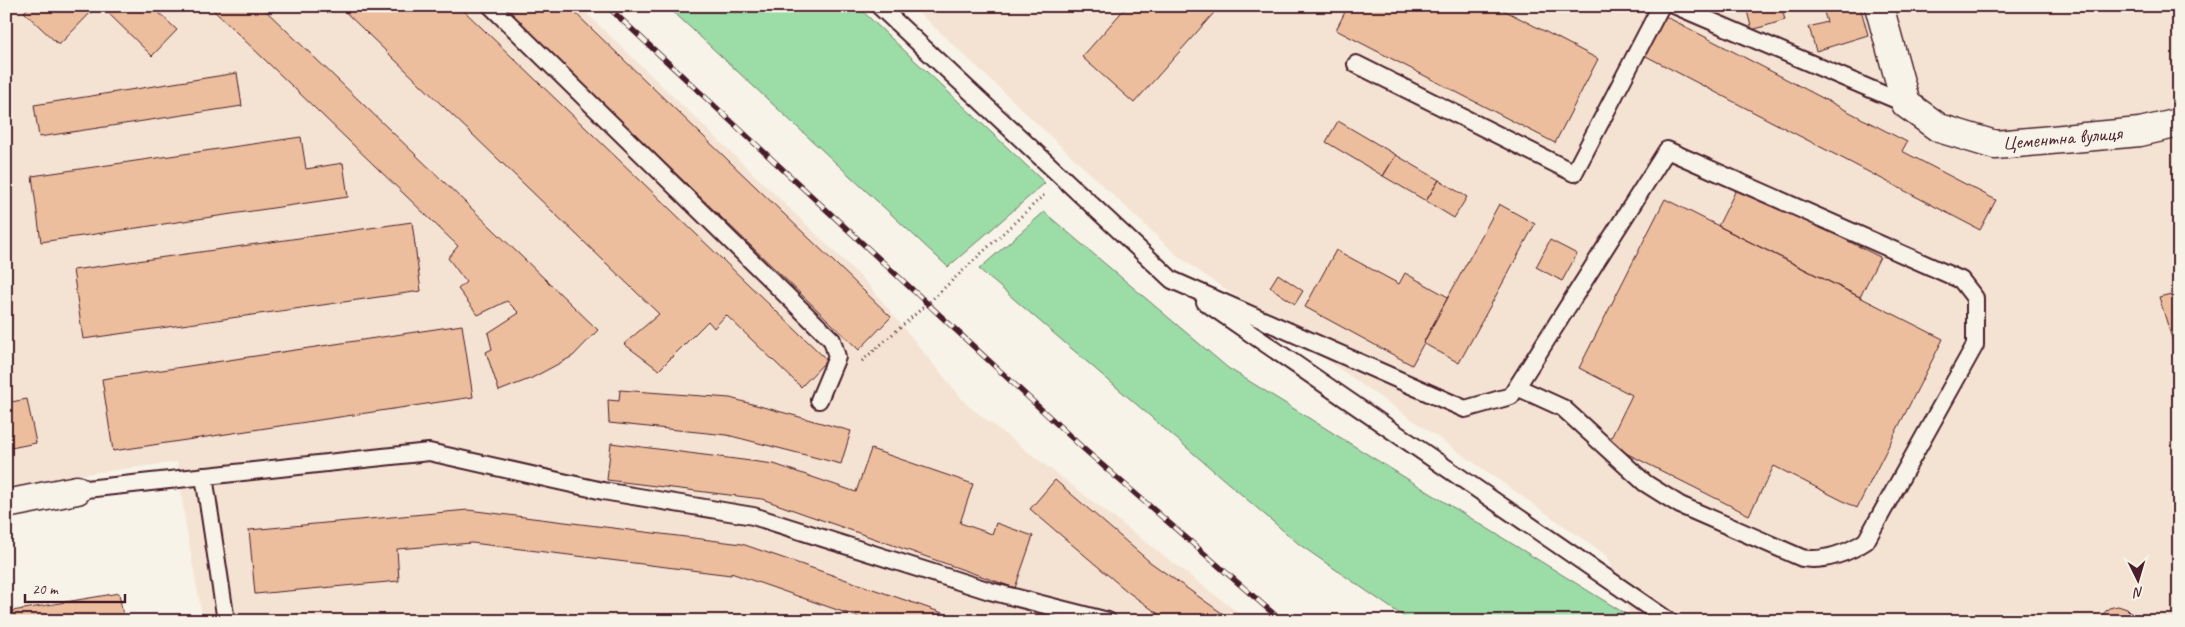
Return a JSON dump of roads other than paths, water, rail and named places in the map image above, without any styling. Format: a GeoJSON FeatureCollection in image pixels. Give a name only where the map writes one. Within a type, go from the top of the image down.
{"type":"FeatureCollection","features":[{"type":"Feature","properties":{"kind":"street"},"geometry":{"type":"LineString","coordinates":[[1879,6],[1906,104]]}},
{"type":"Feature","properties":{"kind":"street","name":"Цементна вулиця"},"geometry":{"type":"LineString","coordinates":[[1906,104],[1939,128],[1996,145],[2178,128]]}},
{"type":"Feature","properties":{"kind":"street"},"geometry":{"type":"LineString","coordinates":[[6,504],[77,490]]}},
{"type":"Feature","properties":{"kind":"lane"},"geometry":{"type":"LineString","coordinates":[[491,6],[832,340],[837,357],[819,400]]}},
{"type":"Feature","properties":{"kind":"lane"},"geometry":{"type":"LineString","coordinates":[[879,6],[1172,280],[1669,621]]}},
{"type":"Feature","properties":{"kind":"lane"},"geometry":{"type":"LineString","coordinates":[[1356,64],[1574,173],[1661,6]]}},
{"type":"Feature","properties":{"kind":"lane"},"geometry":{"type":"LineString","coordinates":[[1676,6],[1906,104]]}},
{"type":"Feature","properties":{"kind":"lane"},"geometry":{"type":"LineString","coordinates":[[1172,280],[1465,409],[1511,396],[1667,150],[1962,280],[1975,298],[1975,345],[1866,541],[1851,551],[1812,560],[1802,558],[1680,505],[1645,483],[1564,408],[1517,387]]}},
{"type":"Feature","properties":{"kind":"lane"},"geometry":{"type":"LineString","coordinates":[[77,490],[429,452],[603,491],[753,516],[990,591],[1108,621]]}},
{"type":"Feature","properties":{"kind":"lane"},"geometry":{"type":"LineString","coordinates":[[204,476],[226,621]]}},
{"type":"Feature","properties":{"kind":"railway"},"geometry":{"type":"LineString","coordinates":[[607,6],[1085,450],[1282,621]]}}]}
